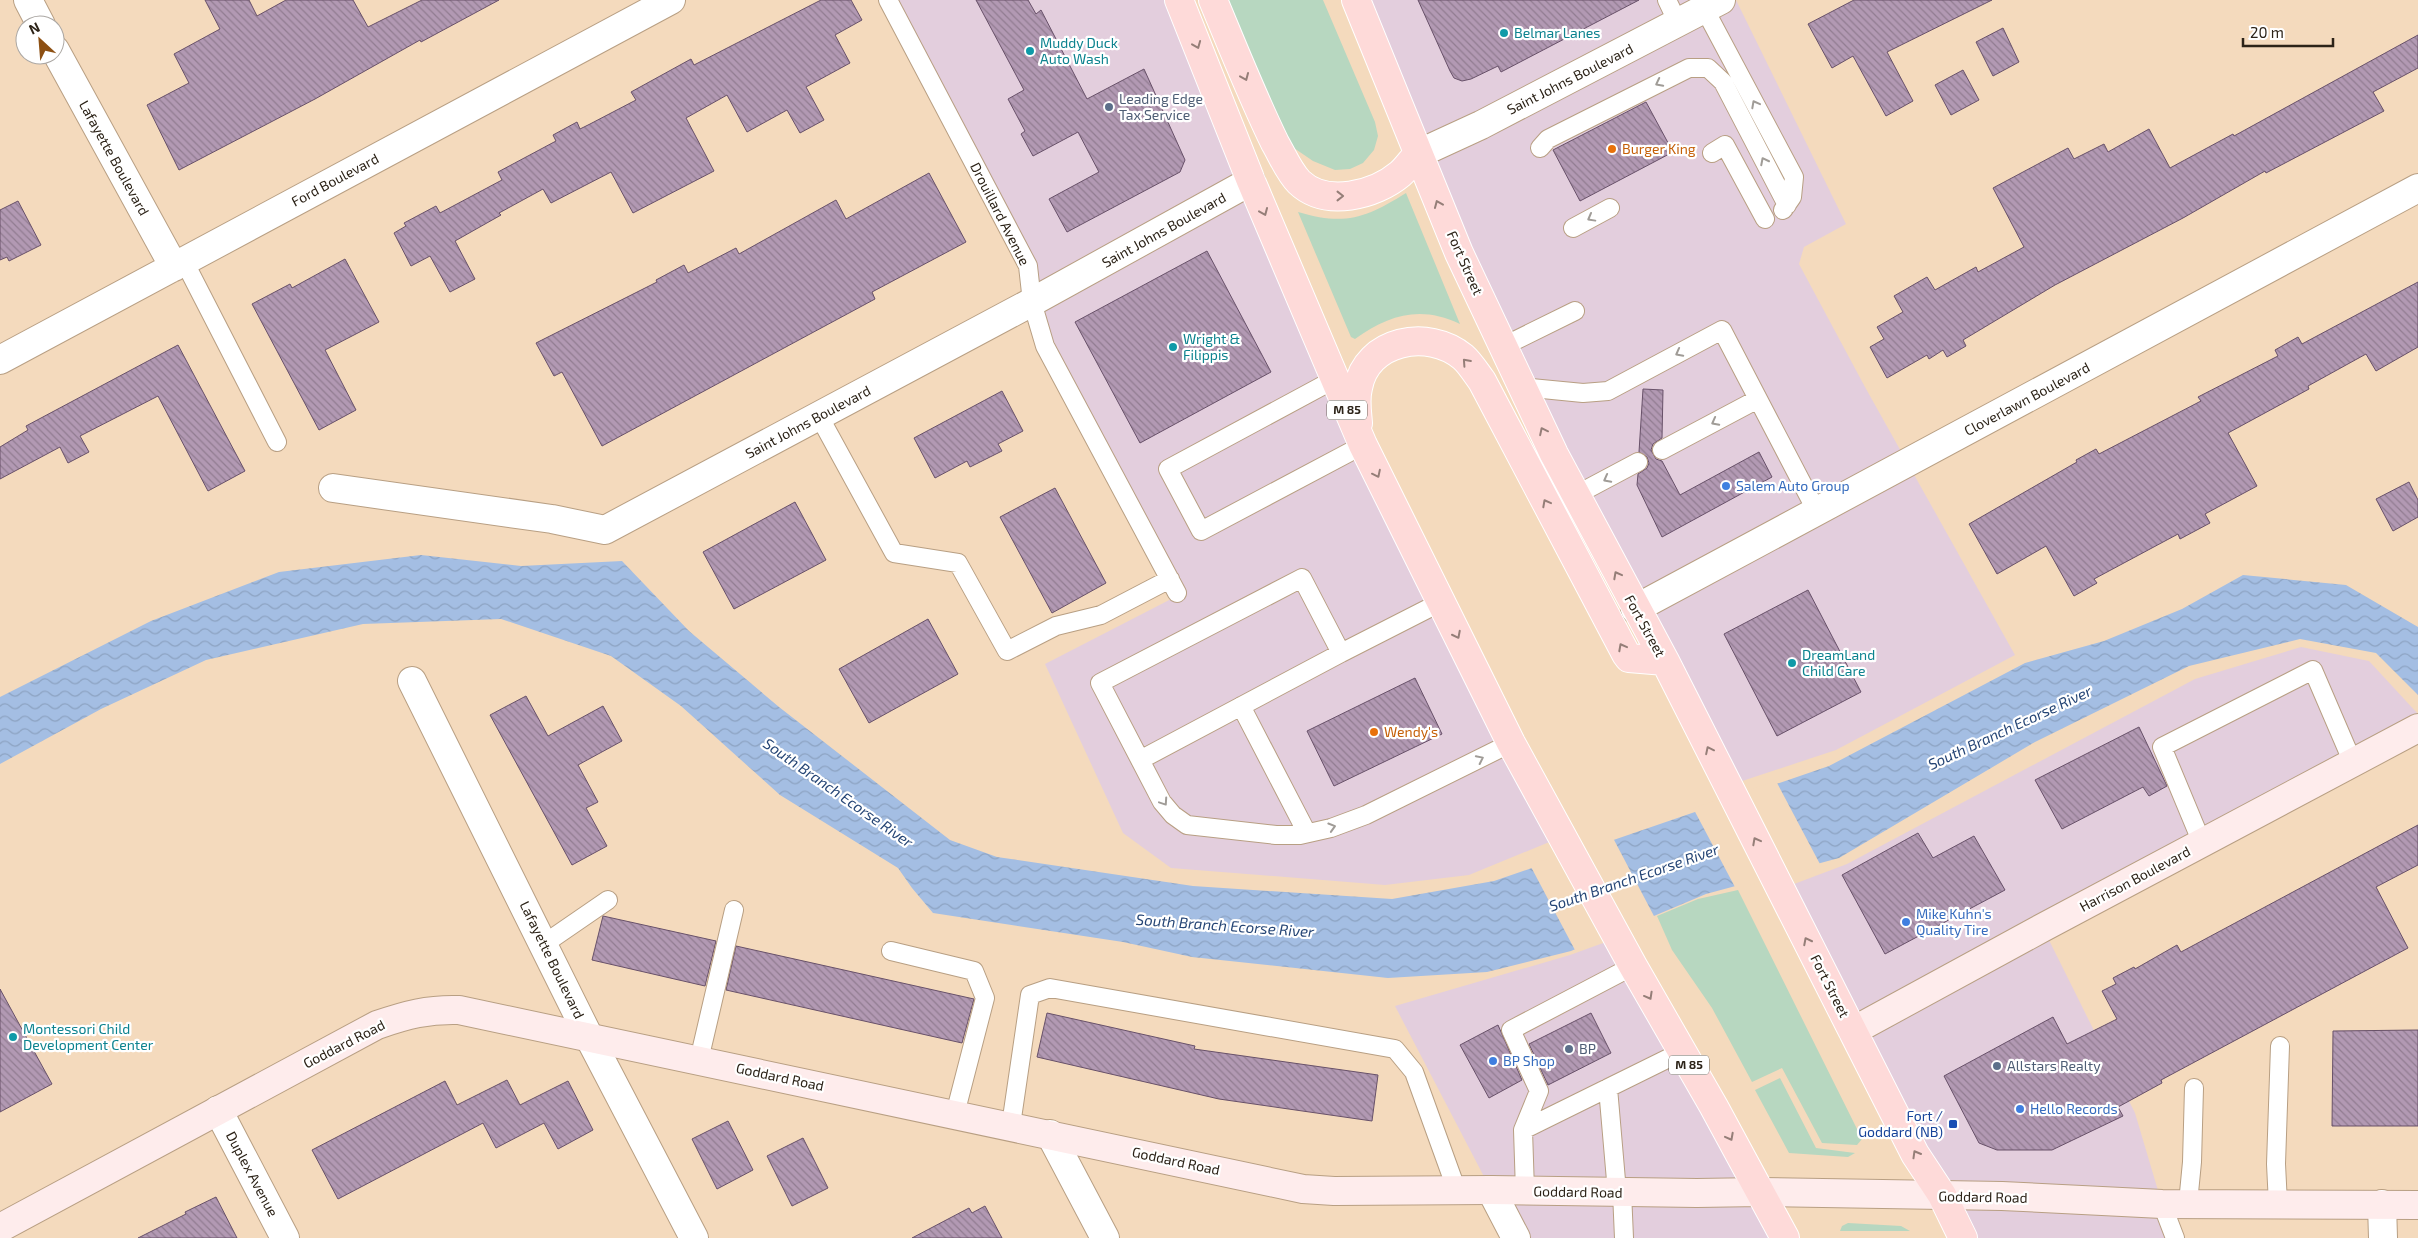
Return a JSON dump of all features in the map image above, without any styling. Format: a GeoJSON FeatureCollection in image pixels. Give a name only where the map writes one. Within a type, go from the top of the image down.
{"type":"FeatureCollection","features":[{"type":"Feature","properties":{"kind":"main road","name":"M 85"},"geometry":{"type":"LineString","coordinates":[[1179,0],[1251,181],[1361,441],[1512,744],[1570,848],[1632,966],[1785,1238]]}},
{"type":"Feature","properties":{"kind":"main road"},"geometry":{"type":"LineString","coordinates":[[1213,0],[1259,112],[1299,182],[1324,195],[1345,196],[1362,193],[1379,188],[1400,173],[1418,154]]}},
{"type":"Feature","properties":{"kind":"main road","name":"Fort Street"},"geometry":{"type":"LineString","coordinates":[[1356,0],[1459,253],[1502,347],[1576,495],[1635,609],[1665,661],[1731,794],[1779,884],[1916,1154],[1942,1195],[1963,1238]]}},
{"type":"Feature","properties":{"kind":"main road"},"geometry":{"type":"LineString","coordinates":[[1361,441],[1358,387],[1363,372],[1372,359],[1381,352],[1396,345],[1421,341],[1437,344],[1462,357],[1482,381],[1626,654],[1629,658],[1665,661]]}},
{"type":"Feature","properties":{"kind":"street"},"geometry":{"type":"LineString","coordinates":[[28,0],[36,15]]}},
{"type":"Feature","properties":{"kind":"street","name":"Ford Boulevard"},"geometry":{"type":"LineString","coordinates":[[0,360],[671,0]]}},
{"type":"Feature","properties":{"kind":"street","name":"Saint Johns Boulevard"},"geometry":{"type":"LineString","coordinates":[[1418,154],[1481,125],[1673,11],[1712,4]]}},
{"type":"Feature","properties":{"kind":"street","name":"Lafayette Boulevard"},"geometry":{"type":"LineString","coordinates":[[64,65],[179,264]]}},
{"type":"Feature","properties":{"kind":"street","name":"Saint Johns Boulevard"},"geometry":{"type":"LineString","coordinates":[[333,488],[552,519],[605,530],[1032,302],[1251,181]]}},
{"type":"Feature","properties":{"kind":"street","name":"Cloverlawn Boulevard"},"geometry":{"type":"LineString","coordinates":[[1635,609],[2418,188]]}},
{"type":"Feature","properties":{"kind":"street","name":"Lafayette Boulevard"},"geometry":{"type":"LineString","coordinates":[[412,681],[589,1037],[694,1238]]}},
{"type":"Feature","properties":{"kind":"street","name":"Harrison Boulevard"},"geometry":{"type":"LineString","coordinates":[[1853,1031],[2418,728]]}},
{"type":"Feature","properties":{"kind":"street","name":"Goddard Road"},"geometry":{"type":"LineString","coordinates":[[0,1228],[377,1025],[416,1012],[459,1010],[1010,1125],[1304,1189],[1334,1191],[1760,1192],[1942,1195],[2175,1203],[2382,1204],[2418,1206]]}},
{"type":"Feature","properties":{"kind":"street","name":"Duplex Avenue"},"geometry":{"type":"LineString","coordinates":[[218,1110],[286,1238]]}},
{"type":"Feature","properties":{"kind":"street"},"geometry":{"type":"LineString","coordinates":[[1050,1134],[1105,1238]]}},
{"type":"Feature","properties":{"kind":"street"},"geometry":{"type":"LineString","coordinates":[[1491,1190],[1516,1238]]}},
{"type":"Feature","properties":{"kind":"street"},"geometry":{"type":"LineString","coordinates":[[2382,1204],[2383,1238]]}},
{"type":"Feature","properties":{"kind":"lane","name":"Drouillard Avenue"},"geometry":{"type":"LineString","coordinates":[[819,416],[894,552],[958,563],[1007,651],[1056,626],[1101,615],[1173,586],[1045,346],[1032,302],[1028,266],[888,0]]}},
{"type":"Feature","properties":{"kind":"lane"},"geometry":{"type":"LineString","coordinates":[[1540,148],[1548,139],[1689,68],[1708,68],[1723,82],[1784,207],[1792,197],[1794,177],[1712,4]]}},
{"type":"Feature","properties":{"kind":"lane"},"geometry":{"type":"LineString","coordinates":[[1712,153],[1725,145],[1765,219]]}},
{"type":"Feature","properties":{"kind":"lane"},"geometry":{"type":"LineString","coordinates":[[1573,228],[1610,208]]}},
{"type":"Feature","properties":{"kind":"lane"},"geometry":{"type":"LineString","coordinates":[[179,264],[277,442]]}},
{"type":"Feature","properties":{"kind":"lane"},"geometry":{"type":"LineString","coordinates":[[1502,347],[1575,311]]}},
{"type":"Feature","properties":{"kind":"lane"},"geometry":{"type":"LineString","coordinates":[[1522,387],[1583,393],[1608,391],[1722,330],[1817,512]]}},
{"type":"Feature","properties":{"kind":"lane"},"geometry":{"type":"LineString","coordinates":[[1335,379],[1168,469],[1201,531],[1361,441]]}},
{"type":"Feature","properties":{"kind":"lane"},"geometry":{"type":"LineString","coordinates":[[1662,450],[1758,399]]}},
{"type":"Feature","properties":{"kind":"lane"},"geometry":{"type":"LineString","coordinates":[[1576,495],[1638,462]]}},
{"type":"Feature","properties":{"kind":"lane"},"geometry":{"type":"LineString","coordinates":[[1341,653],[1302,578],[1100,683],[1162,802],[1173,815],[1187,825],[1276,835],[1307,833],[1330,828],[1366,815],[1512,744]]}},
{"type":"Feature","properties":{"kind":"lane"},"geometry":{"type":"LineString","coordinates":[[1140,760],[1441,602]]}},
{"type":"Feature","properties":{"kind":"lane"},"geometry":{"type":"LineString","coordinates":[[2202,843],[2162,747],[2313,670],[2353,763]]}},
{"type":"Feature","properties":{"kind":"lane"},"geometry":{"type":"LineString","coordinates":[[1241,706],[1307,833]]}},
{"type":"Feature","properties":{"kind":"lane"},"geometry":{"type":"LineString","coordinates":[[544,944],[608,900]]}},
{"type":"Feature","properties":{"kind":"lane"},"geometry":{"type":"LineString","coordinates":[[699,1060],[734,910]]}},
{"type":"Feature","properties":{"kind":"lane"},"geometry":{"type":"LineString","coordinates":[[891,951],[974,971],[984,998],[956,1114]]}},
{"type":"Feature","properties":{"kind":"lane"},"geometry":{"type":"LineString","coordinates":[[1525,1191],[1523,1130],[1539,1091],[1538,1084],[1511,1030],[1632,966]]}},
{"type":"Feature","properties":{"kind":"lane"},"geometry":{"type":"LineString","coordinates":[[1010,1125],[1030,994],[1050,988],[1395,1049],[1414,1072],[1457,1190]]}},
{"type":"Feature","properties":{"kind":"lane"},"geometry":{"type":"LineString","coordinates":[[2278,1204],[2276,1164],[2280,1046]]}},
{"type":"Feature","properties":{"kind":"lane"},"geometry":{"type":"LineString","coordinates":[[1523,1130],[1681,1052]]}},
{"type":"Feature","properties":{"kind":"lane"},"geometry":{"type":"LineString","coordinates":[[1608,1088],[1624,1238]]}},
{"type":"Feature","properties":{"kind":"lane"},"geometry":{"type":"LineString","coordinates":[[2175,1238],[2175,1203],[2192,1162],[2194,1088]]}},
{"type":"Feature","properties":{"kind":"shaded area"},"geometry":{"type":"Polygon","coordinates":[[[888,0],[1179,0],[1251,181],[1559,838],[1469,875],[1385,885],[1171,868],[1123,833],[1045,664],[1177,596],[1045,346],[1028,266],[888,0]]]}},
{"type":"Feature","properties":{"kind":"shaded area"},"geometry":{"type":"Polygon","coordinates":[[[1356,0],[1736,0],[1846,224],[1804,247],[1799,264],[1865,387],[2015,655],[1836,750],[1727,786],[1665,661],[1356,0]]]}},
{"type":"Feature","properties":{"kind":"shaded area"},"geometry":{"type":"Polygon","coordinates":[[[2301,647],[2369,661],[2418,714],[2043,928],[2135,1113],[2162,1204],[2175,1238],[1963,1238],[1781,889],[1847,864],[2195,679],[2301,647]]]}},
{"type":"Feature","properties":{"kind":"shaded area"},"geometry":{"type":"Polygon","coordinates":[[[1617,938],[1785,1238],[1516,1238],[1395,1006],[1570,955],[1617,938]]]}},
{"type":"Feature","properties":{"kind":"green space"},"geometry":{"type":"Polygon","coordinates":[[[1220,0],[1323,0],[1375,122],[1378,136],[1374,150],[1363,163],[1350,169],[1335,170],[1313,161],[1288,144],[1220,0]]]}},
{"type":"Feature","properties":{"kind":"green space"},"geometry":{"type":"Polygon","coordinates":[[[1406,193],[1460,324],[1432,315],[1405,315],[1380,324],[1355,339],[1351,337],[1298,212],[1329,218],[1355,217],[1367,214],[1406,193]]]}},
{"type":"Feature","properties":{"kind":"green space"},"geometry":{"type":"Polygon","coordinates":[[[1738,890],[1862,1139],[1857,1145],[1822,1143],[1782,1068],[1752,1082],[1712,1008],[1672,950],[1657,916],[1698,899],[1738,890]]]}},
{"type":"Feature","properties":{"kind":"green space"},"geometry":{"type":"Polygon","coordinates":[[[1780,1078],[1816,1148],[1855,1153],[1848,1157],[1789,1153],[1755,1090],[1780,1078]]]}},
{"type":"Feature","properties":{"kind":"green space"},"geometry":{"type":"Polygon","coordinates":[[[1848,1223],[1901,1226],[1910,1231],[1840,1231],[1842,1226],[1848,1223]]]}},
{"type":"Feature","properties":{"kind":"water","name":"South Branch Ecorse River"},"geometry":{"type":"Polygon","coordinates":[[[421,555],[521,566],[622,561],[689,631],[779,707],[950,840],[997,857],[1193,886],[1392,899],[1494,881],[1829,766],[2025,663],[2104,641],[2182,609],[2243,575],[2346,585],[2418,627],[2418,695],[2376,653],[2300,639],[2189,666],[2035,742],[1839,858],[1706,894],[1571,951],[1487,972],[1388,978],[1192,957],[1123,942],[933,913],[898,868],[780,795],[681,706],[611,656],[501,619],[363,624],[206,660],[101,709],[0,764],[0,697],[151,621],[279,572],[421,555]]]}},
{"type":"Feature","properties":{"kind":"pier"},"geometry":{"type":"Polygon","coordinates":[[[1776,781],[1821,866],[1736,889],[1693,808],[1776,781]]]}},
{"type":"Feature","properties":{"kind":"pier"},"geometry":{"type":"Polygon","coordinates":[[[1612,836],[1655,918],[1576,952],[1530,865],[1612,836]]]}},
{"type":"Feature","properties":{"kind":"building"},"geometry":{"type":"Polygon","coordinates":[[[205,0],[249,0],[257,16],[286,0],[353,0],[368,27],[422,0],[499,0],[421,42],[420,40],[315,99],[179,170],[147,105],[189,83],[174,54],[220,29],[205,0]]]}},
{"type":"Feature","properties":{"kind":"building"},"geometry":{"type":"Polygon","coordinates":[[[821,0],[851,0],[862,20],[835,35],[850,63],[806,87],[824,120],[800,133],[787,110],[747,132],[727,95],[686,118],[714,171],[633,213],[611,172],[551,203],[543,189],[499,213],[501,215],[455,241],[475,279],[450,292],[430,256],[411,266],[394,233],[406,226],[404,223],[436,206],[440,213],[502,180],[498,172],[556,141],[553,135],[577,122],[580,129],[636,100],[631,92],[691,59],[694,65],[821,0]]]}},
{"type":"Feature","properties":{"kind":"building"},"geometry":{"type":"Polygon","coordinates":[[[976,0],[1028,0],[1036,14],[1041,10],[1087,99],[1144,69],[1185,160],[1180,172],[1067,232],[1049,199],[1099,172],[1078,132],[1033,156],[1021,134],[1025,131],[1008,99],[1024,90],[976,0]]]}},
{"type":"Feature","properties":{"kind":"building","name":"Belmar Lanes"},"geometry":{"type":"Polygon","coordinates":[[[1418,0],[1639,0],[1501,72],[1498,66],[1471,79],[1462,81],[1454,78],[1450,71],[1418,0]]]}},
{"type":"Feature","properties":{"kind":"building"},"geometry":{"type":"Polygon","coordinates":[[[1854,0],[1992,0],[1887,52],[1913,101],[1886,116],[1853,56],[1832,68],[1808,24],[1854,0]]]}},
{"type":"Feature","properties":{"kind":"building"},"geometry":{"type":"Polygon","coordinates":[[[2003,28],[2019,62],[1993,76],[1976,42],[2003,28]]]}},
{"type":"Feature","properties":{"kind":"building"},"geometry":{"type":"Polygon","coordinates":[[[2418,35],[2418,68],[2373,92],[2384,111],[2266,173],[2265,171],[2183,218],[2055,285],[1963,340],[1966,346],[1947,357],[1943,350],[1929,359],[1927,355],[1887,378],[1870,347],[1884,339],[1877,327],[1903,312],[1894,296],[1927,277],[1935,290],[1976,267],[1978,272],[2024,247],[1993,188],[2068,148],[2074,159],[2104,144],[2108,152],[2149,129],[2170,168],[2233,134],[2234,136],[2418,35]]]}},
{"type":"Feature","properties":{"kind":"building"},"geometry":{"type":"Polygon","coordinates":[[[1963,70],[1979,100],[1951,115],[1935,85],[1963,70]]]}},
{"type":"Feature","properties":{"kind":"building","name":"Burger King"},"geometry":{"type":"Polygon","coordinates":[[[1646,102],[1673,152],[1580,201],[1553,150],[1646,102]]]}},
{"type":"Feature","properties":{"kind":"building"},"geometry":{"type":"Polygon","coordinates":[[[929,173],[966,242],[872,292],[875,299],[602,446],[562,372],[554,376],[536,343],[657,282],[656,280],[684,265],[688,273],[736,248],[739,254],[836,200],[846,219],[929,173]]]}},
{"type":"Feature","properties":{"kind":"building"},"geometry":{"type":"Polygon","coordinates":[[[18,201],[41,245],[9,261],[7,257],[0,260],[0,210],[18,201]]]}},
{"type":"Feature","properties":{"kind":"building","name":"Wright & Filippis"},"geometry":{"type":"Polygon","coordinates":[[[1207,251],[1271,372],[1140,443],[1075,322],[1207,251]]]}},
{"type":"Feature","properties":{"kind":"building"},"geometry":{"type":"Polygon","coordinates":[[[345,259],[379,322],[325,350],[356,410],[319,430],[252,304],[290,284],[292,288],[345,259]]]}},
{"type":"Feature","properties":{"kind":"building"},"geometry":{"type":"Polygon","coordinates":[[[2418,282],[2418,347],[2376,371],[2366,354],[2308,386],[2309,389],[2228,433],[2257,486],[2205,514],[2210,523],[2180,539],[2178,534],[2094,579],[2097,583],[2074,596],[2046,546],[1997,574],[1969,524],[2077,462],[2076,460],[2096,449],[2099,454],[2201,401],[2198,397],[2278,356],[2275,350],[2298,337],[2302,344],[2418,282]]]}},
{"type":"Feature","properties":{"kind":"building"},"geometry":{"type":"Polygon","coordinates":[[[178,345],[245,471],[208,491],[158,396],[80,436],[89,452],[68,463],[60,447],[0,479],[0,447],[28,430],[26,426],[178,345]]]}},
{"type":"Feature","properties":{"kind":"building","name":"Salem Auto Group"},"geometry":{"type":"Polygon","coordinates":[[[1643,389],[1663,390],[1662,438],[1653,444],[1651,450],[1656,459],[1662,461],[1680,495],[1759,452],[1772,477],[1662,537],[1637,485],[1638,474],[1647,468],[1649,463],[1647,457],[1639,452],[1643,389]]]}},
{"type":"Feature","properties":{"kind":"building"},"geometry":{"type":"Polygon","coordinates":[[[1002,391],[1023,431],[998,444],[1002,451],[970,467],[967,461],[935,478],[914,438],[1002,391]]]}},
{"type":"Feature","properties":{"kind":"building"},"geometry":{"type":"Polygon","coordinates":[[[2409,482],[2418,500],[2418,517],[2393,531],[2376,499],[2409,482]]]}},
{"type":"Feature","properties":{"kind":"building"},"geometry":{"type":"Polygon","coordinates":[[[1055,488],[1106,583],[1052,613],[1000,517],[1055,488]]]}},
{"type":"Feature","properties":{"kind":"building"},"geometry":{"type":"Polygon","coordinates":[[[795,502],[826,560],[734,609],[703,552],[795,502]]]}},
{"type":"Feature","properties":{"kind":"building","name":"DreamLand Child Care"},"geometry":{"type":"Polygon","coordinates":[[[1808,590],[1861,692],[1777,736],[1724,634],[1808,590]]]}},
{"type":"Feature","properties":{"kind":"building"},"geometry":{"type":"Polygon","coordinates":[[[928,619],[958,674],[869,723],[839,669],[928,619]]]}},
{"type":"Feature","properties":{"kind":"building","name":"Wendy's"},"geometry":{"type":"Polygon","coordinates":[[[1415,678],[1442,734],[1334,786],[1307,731],[1415,678]]]}},
{"type":"Feature","properties":{"kind":"building"},"geometry":{"type":"Polygon","coordinates":[[[526,696],[548,736],[603,706],[622,741],[578,765],[598,802],[586,808],[607,846],[572,865],[490,715],[526,696]]]}},
{"type":"Feature","properties":{"kind":"building"},"geometry":{"type":"Polygon","coordinates":[[[2139,727],[2167,786],[2149,796],[2143,787],[2062,829],[2035,780],[2139,727]]]}},
{"type":"Feature","properties":{"kind":"building"},"geometry":{"type":"Polygon","coordinates":[[[2418,825],[2418,865],[2376,887],[2408,948],[2161,1080],[2162,1083],[2118,1107],[2123,1116],[2052,1150],[1997,1150],[1979,1143],[1944,1076],[2053,1017],[2067,1044],[2117,1019],[2102,991],[2116,984],[2113,978],[2134,967],[2135,969],[2177,945],[2181,952],[2418,825]]]}},
{"type":"Feature","properties":{"kind":"building","name":"Mike Kuhn's Quality Tire"},"geometry":{"type":"Polygon","coordinates":[[[1918,833],[1933,858],[1974,836],[2005,890],[1885,954],[1842,875],[1918,833]]]}},
{"type":"Feature","properties":{"kind":"building"},"geometry":{"type":"Polygon","coordinates":[[[603,916],[716,941],[705,986],[592,960],[603,916]]]}},
{"type":"Feature","properties":{"kind":"building"},"geometry":{"type":"Polygon","coordinates":[[[736,946],[974,999],[962,1043],[726,990],[736,946]]]}},
{"type":"Feature","properties":{"kind":"building","name":"Montessori Child Development Center"},"geometry":{"type":"Polygon","coordinates":[[[0,989],[52,1084],[0,1112],[0,989]]]}},
{"type":"Feature","properties":{"kind":"building"},"geometry":{"type":"Polygon","coordinates":[[[1047,1013],[1195,1046],[1194,1049],[1378,1075],[1372,1121],[1219,1099],[1037,1057],[1047,1013]]]}},
{"type":"Feature","properties":{"kind":"building","name":"BP"},"geometry":{"type":"Polygon","coordinates":[[[1591,1013],[1611,1053],[1548,1085],[1529,1044],[1591,1013]]]}},
{"type":"Feature","properties":{"kind":"building","name":"BP Shop"},"geometry":{"type":"Polygon","coordinates":[[[1498,1025],[1522,1080],[1489,1098],[1460,1045],[1498,1025]]]}},
{"type":"Feature","properties":{"kind":"building"},"geometry":{"type":"Polygon","coordinates":[[[2418,1030],[2418,1126],[2332,1126],[2333,1031],[2418,1030]]]}},
{"type":"Feature","properties":{"kind":"building"},"geometry":{"type":"Polygon","coordinates":[[[507,1080],[520,1105],[568,1081],[593,1130],[558,1149],[544,1123],[496,1148],[483,1123],[338,1199],[312,1150],[445,1081],[457,1105],[507,1080]]]}},
{"type":"Feature","properties":{"kind":"building"},"geometry":{"type":"Polygon","coordinates":[[[728,1121],[753,1170],[717,1189],[692,1139],[728,1121]]]}},
{"type":"Feature","properties":{"kind":"building"},"geometry":{"type":"Polygon","coordinates":[[[803,1138],[828,1188],[792,1206],[767,1156],[803,1138]]]}},
{"type":"Feature","properties":{"kind":"building"},"geometry":{"type":"Polygon","coordinates":[[[216,1197],[237,1238],[138,1238],[186,1214],[185,1212],[216,1197]]]}},
{"type":"Feature","properties":{"kind":"building"},"geometry":{"type":"Polygon","coordinates":[[[985,1206],[1002,1238],[912,1238],[969,1208],[972,1213],[985,1206]]]}},
{"type":"Feature","properties":{"kind":"place","name":"Belmar Lanes"},"geometry":{"type":"Point","coordinates":[1504,33]}},
{"type":"Feature","properties":{"kind":"place","name":"Muddy Duck Auto Wash"},"geometry":{"type":"Point","coordinates":[1030,51]}},
{"type":"Feature","properties":{"kind":"place","name":"Leading Edge Tax Service"},"geometry":{"type":"Point","coordinates":[1109,107]}},
{"type":"Feature","properties":{"kind":"place","name":"Burger King"},"geometry":{"type":"Point","coordinates":[1612,149]}},
{"type":"Feature","properties":{"kind":"place","name":"Wright & Filippis"},"geometry":{"type":"Point","coordinates":[1173,347]}},
{"type":"Feature","properties":{"kind":"place","name":"Salem Auto Group"},"geometry":{"type":"Point","coordinates":[1726,486]}},
{"type":"Feature","properties":{"kind":"place","name":"DreamLand Child Care"},"geometry":{"type":"Point","coordinates":[1792,663]}},
{"type":"Feature","properties":{"kind":"place","name":"Wendy's"},"geometry":{"type":"Point","coordinates":[1374,732]}},
{"type":"Feature","properties":{"kind":"place","name":"Mike Kuhn's Quality Tire"},"geometry":{"type":"Point","coordinates":[1906,922]}},
{"type":"Feature","properties":{"kind":"place","name":"Montessori Child Development Center"},"geometry":{"type":"Point","coordinates":[13,1037]}},
{"type":"Feature","properties":{"kind":"place","name":"BP"},"geometry":{"type":"Point","coordinates":[1569,1049]}},
{"type":"Feature","properties":{"kind":"place","name":"BP Shop"},"geometry":{"type":"Point","coordinates":[1493,1061]}},
{"type":"Feature","properties":{"kind":"place","name":"Allstars Realty"},"geometry":{"type":"Point","coordinates":[1997,1066]}},
{"type":"Feature","properties":{"kind":"place","name":"Hello Records"},"geometry":{"type":"Point","coordinates":[2020,1109]}},
{"type":"Feature","properties":{"kind":"place","name":"Fort / Goddard (NB)"},"geometry":{"type":"Point","coordinates":[1953,1124]}}]}
